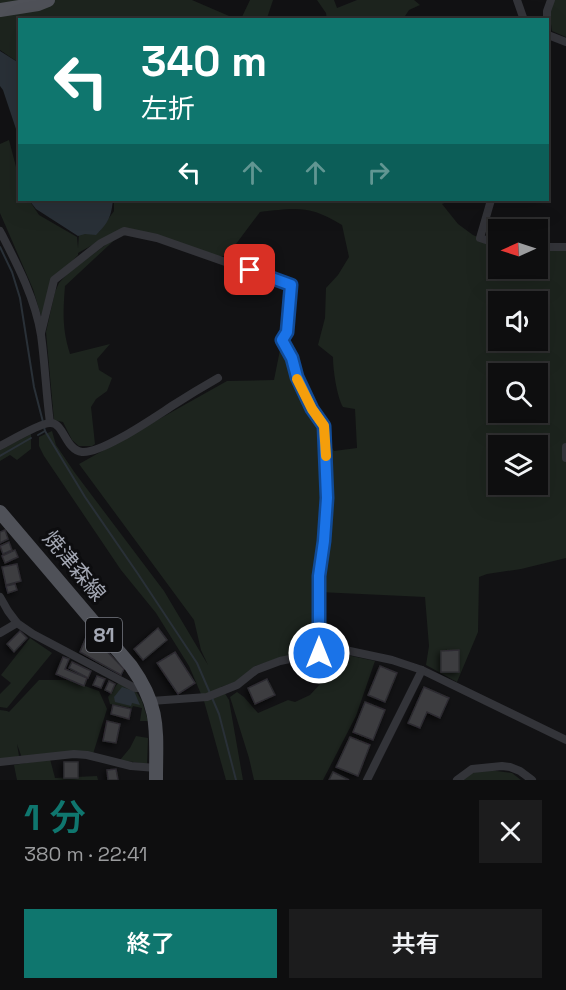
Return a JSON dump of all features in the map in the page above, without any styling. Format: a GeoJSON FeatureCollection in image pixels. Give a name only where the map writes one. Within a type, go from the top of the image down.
{"type":"FeatureCollection","features":[{"type":"Feature","properties":{"kind":"main road"},"geometry":{"type":"LineString","coordinates":[[0,10],[38,4],[48,0]]}},
{"type":"Feature","properties":{"kind":"main road","name":"焼津森線"},"geometry":{"type":"LineString","coordinates":[[2,517],[131,666],[151,701],[156,729],[156,774]]}},
{"type":"Feature","properties":{"kind":"street"},"geometry":{"type":"LineString","coordinates":[[517,0],[523,18]]}},
{"type":"Feature","properties":{"kind":"street"},"geometry":{"type":"LineString","coordinates":[[547,18],[551,0]]}},
{"type":"Feature","properties":{"kind":"street"},"geometry":{"type":"LineString","coordinates":[[549,35],[566,42]]}},
{"type":"Feature","properties":{"kind":"street"},"geometry":{"type":"LineString","coordinates":[[488,241],[480,238],[491,201]]}},
{"type":"Feature","properties":{"kind":"street"},"geometry":{"type":"LineString","coordinates":[[0,231],[21,273],[34,307],[40,333],[49,423]]}},
{"type":"Feature","properties":{"kind":"street"},"geometry":{"type":"LineString","coordinates":[[40,333],[54,280],[101,243],[124,231],[157,238],[291,285],[287,332],[282,340],[292,358],[297,377],[312,409],[324,426],[325,438],[327,498],[319,576],[319,653]]}},
{"type":"Feature","properties":{"kind":"street"},"geometry":{"type":"LineString","coordinates":[[548,247],[566,247]]}},
{"type":"Feature","properties":{"kind":"street"},"geometry":{"type":"LineString","coordinates":[[0,446],[49,423],[57,425],[72,448],[81,452],[95,450],[126,435],[218,378]]}},
{"type":"Feature","properties":{"kind":"street"},"geometry":{"type":"LineString","coordinates":[[566,447],[566,458]]}},
{"type":"Feature","properties":{"kind":"street"},"geometry":{"type":"LineString","coordinates":[[0,597],[17,623],[33,634],[135,688],[144,688]]}},
{"type":"Feature","properties":{"kind":"street"},"geometry":{"type":"LineString","coordinates":[[0,633],[17,623]]}},
{"type":"Feature","properties":{"kind":"street"},"geometry":{"type":"LineString","coordinates":[[151,701],[207,697],[237,685],[256,670],[280,661],[345,650],[392,660],[422,670],[566,740]]}},
{"type":"Feature","properties":{"kind":"street"},"geometry":{"type":"LineString","coordinates":[[367,780],[422,670]]}},
{"type":"Feature","properties":{"kind":"street"},"geometry":{"type":"LineString","coordinates":[[0,762],[74,754],[87,755],[156,774]]}},
{"type":"Feature","properties":{"kind":"street"},"geometry":{"type":"LineString","coordinates":[[457,780],[472,769],[510,766],[532,780]]}},
{"type":"Feature","properties":{"kind":"shaded area"},"geometry":{"type":"Polygon","coordinates":[[[0,0],[192,0],[234,18],[18,18],[18,62],[0,50],[0,0]]]}},
{"type":"Feature","properties":{"kind":"shaded area"},"geometry":{"type":"Polygon","coordinates":[[[250,0],[273,0],[267,18],[241,18],[250,0]]]}},
{"type":"Feature","properties":{"kind":"shaded area"},"geometry":{"type":"Polygon","coordinates":[[[317,0],[334,0],[337,8],[357,0],[414,0],[420,5],[409,10],[404,18],[327,18],[317,0]]]}},
{"type":"Feature","properties":{"kind":"shaded area"},"geometry":{"type":"Polygon","coordinates":[[[551,0],[566,0],[566,37],[552,31],[549,10],[551,0]]]}},
{"type":"Feature","properties":{"kind":"shaded area"},"geometry":{"type":"Polygon","coordinates":[[[0,51],[18,62],[18,173],[16,129],[0,86],[0,51]]]}},
{"type":"Feature","properties":{"kind":"shaded area"},"geometry":{"type":"Polygon","coordinates":[[[9,140],[18,174],[18,201],[30,201],[39,215],[77,237],[78,248],[79,234],[99,232],[114,211],[114,201],[448,201],[442,204],[458,224],[473,235],[488,240],[488,279],[548,279],[548,247],[566,247],[566,558],[479,577],[478,632],[457,682],[426,665],[429,646],[425,597],[319,592],[316,647],[255,666],[235,682],[221,687],[229,700],[243,780],[226,780],[204,701],[189,666],[156,613],[121,570],[44,456],[39,446],[39,437],[52,431],[56,445],[75,473],[164,591],[208,665],[201,650],[194,620],[79,464],[227,381],[274,380],[282,340],[313,419],[334,451],[357,448],[355,409],[343,407],[336,383],[333,357],[318,345],[325,318],[326,288],[338,275],[349,257],[342,225],[311,211],[260,212],[227,256],[210,256],[121,229],[78,253],[54,280],[51,295],[41,316],[33,289],[0,213],[0,144],[9,140]]]}},
{"type":"Feature","properties":{"kind":"shaded area"},"geometry":{"type":"Polygon","coordinates":[[[30,201],[113,201],[109,219],[96,235],[78,236],[36,209],[30,201]]]}},
{"type":"Feature","properties":{"kind":"shaded area"},"geometry":{"type":"Polygon","coordinates":[[[123,232],[65,286],[64,320],[70,354],[110,344],[97,359],[99,370],[112,378],[107,391],[96,399],[91,407],[95,444],[79,446],[72,440],[63,422],[54,420],[46,332],[59,283],[69,272],[123,232]]]}},
{"type":"Feature","properties":{"kind":"shaded area"},"geometry":{"type":"Polygon","coordinates":[[[31,434],[31,449],[17,460],[10,455],[0,461],[0,450],[31,434]]]}},
{"type":"Feature","properties":{"kind":"shaded area"},"geometry":{"type":"Polygon","coordinates":[[[30,638],[52,653],[7,708],[0,707],[0,694],[11,683],[1,675],[30,638]]]}},
{"type":"Feature","properties":{"kind":"shaded area"},"geometry":{"type":"Polygon","coordinates":[[[347,655],[375,661],[356,716],[323,780],[254,780],[230,697],[237,692],[258,713],[288,700],[295,702],[310,695],[321,683],[325,657],[347,655]]]}},
{"type":"Feature","properties":{"kind":"shaded area"},"geometry":{"type":"Polygon","coordinates":[[[39,680],[68,680],[99,691],[107,709],[93,754],[22,758],[17,744],[19,756],[0,759],[0,710],[9,712],[39,680]]]}},
{"type":"Feature","properties":{"kind":"shaded area"},"geometry":{"type":"Polygon","coordinates":[[[118,683],[135,690],[142,701],[148,721],[140,721],[142,708],[110,704],[108,697],[118,683]]]}},
{"type":"Feature","properties":{"kind":"shaded area"},"geometry":{"type":"Polygon","coordinates":[[[122,687],[134,691],[140,705],[132,703],[131,706],[115,702],[114,697],[122,687]]]}},
{"type":"Feature","properties":{"kind":"shaded area"},"geometry":{"type":"Polygon","coordinates":[[[136,736],[148,738],[147,764],[120,760],[136,736]]]}},
{"type":"Feature","properties":{"kind":"shaded area"},"geometry":{"type":"Polygon","coordinates":[[[50,759],[55,778],[97,776],[98,780],[17,780],[14,765],[50,759]]]}},
{"type":"Feature","properties":{"kind":"shaded area"},"geometry":{"type":"Polygon","coordinates":[[[474,771],[512,773],[521,780],[462,780],[474,771]]]}},
{"type":"Feature","properties":{"kind":"building"},"geometry":{"type":"Polygon","coordinates":[[[5,530],[8,539],[0,543],[0,532],[5,530]]]}},
{"type":"Feature","properties":{"kind":"building"},"geometry":{"type":"Polygon","coordinates":[[[9,542],[12,550],[3,554],[0,546],[9,542]]]}},
{"type":"Feature","properties":{"kind":"building"},"geometry":{"type":"Polygon","coordinates":[[[15,550],[18,557],[5,563],[2,556],[15,550]]]}},
{"type":"Feature","properties":{"kind":"building"},"geometry":{"type":"Polygon","coordinates":[[[17,564],[21,581],[6,585],[2,567],[17,564]]]}},
{"type":"Feature","properties":{"kind":"building"},"geometry":{"type":"Polygon","coordinates":[[[15,584],[17,590],[8,593],[6,586],[15,584]]]}},
{"type":"Feature","properties":{"kind":"building"},"geometry":{"type":"Polygon","coordinates":[[[158,628],[167,640],[143,660],[134,649],[158,628]]]}},
{"type":"Feature","properties":{"kind":"building"},"geometry":{"type":"Polygon","coordinates":[[[20,631],[27,638],[14,652],[7,644],[20,631]]]}},
{"type":"Feature","properties":{"kind":"building"},"geometry":{"type":"Polygon","coordinates":[[[88,632],[124,669],[121,675],[80,652],[88,632]]]}},
{"type":"Feature","properties":{"kind":"building"},"geometry":{"type":"Polygon","coordinates":[[[459,650],[459,672],[441,672],[441,651],[459,650]]]}},
{"type":"Feature","properties":{"kind":"building"},"geometry":{"type":"Polygon","coordinates":[[[175,652],[195,683],[178,694],[157,663],[175,652]]]}},
{"type":"Feature","properties":{"kind":"building"},"geometry":{"type":"Polygon","coordinates":[[[63,657],[69,659],[65,669],[87,678],[84,686],[56,674],[63,657]]]}},
{"type":"Feature","properties":{"kind":"building"},"geometry":{"type":"Polygon","coordinates":[[[72,662],[91,671],[88,678],[69,668],[72,662]]]}},
{"type":"Feature","properties":{"kind":"building"},"geometry":{"type":"Polygon","coordinates":[[[380,666],[397,673],[385,702],[368,695],[380,666]]]}},
{"type":"Feature","properties":{"kind":"building"},"geometry":{"type":"Polygon","coordinates":[[[97,676],[105,679],[101,688],[93,685],[97,676]]]}},
{"type":"Feature","properties":{"kind":"building"},"geometry":{"type":"Polygon","coordinates":[[[267,679],[275,695],[255,704],[248,688],[267,679]]]}},
{"type":"Feature","properties":{"kind":"building"},"geometry":{"type":"Polygon","coordinates":[[[109,681],[115,684],[111,693],[105,690],[109,681]]]}},
{"type":"Feature","properties":{"kind":"building"},"geometry":{"type":"Polygon","coordinates":[[[424,687],[449,698],[440,718],[427,712],[420,728],[408,723],[424,687]]]}},
{"type":"Feature","properties":{"kind":"building"},"geometry":{"type":"Polygon","coordinates":[[[365,702],[385,710],[373,740],[353,732],[365,702]]]}},
{"type":"Feature","properties":{"kind":"building"},"geometry":{"type":"Polygon","coordinates":[[[113,705],[131,709],[129,719],[111,714],[113,705]]]}},
{"type":"Feature","properties":{"kind":"building"},"geometry":{"type":"Polygon","coordinates":[[[107,721],[120,724],[116,743],[103,741],[107,721]]]}},
{"type":"Feature","properties":{"kind":"building"},"geometry":{"type":"Polygon","coordinates":[[[350,737],[370,745],[358,776],[336,767],[350,737]]]}},
{"type":"Feature","properties":{"kind":"building"},"geometry":{"type":"Polygon","coordinates":[[[64,762],[78,762],[78,778],[64,778],[64,762]]]}},
{"type":"Feature","properties":{"kind":"building"},"geometry":{"type":"Polygon","coordinates":[[[116,769],[118,780],[108,780],[107,770],[116,769]]]}},
{"type":"Feature","properties":{"kind":"building"},"geometry":{"type":"Polygon","coordinates":[[[333,772],[349,780],[329,780],[333,772]]]}},
{"type":"Feature","properties":{"kind":"waterway"},"geometry":{"type":"LineString","coordinates":[[0,247],[12,272],[20,298],[34,387],[43,422]]}},
{"type":"Feature","properties":{"kind":"waterway"},"geometry":{"type":"LineString","coordinates":[[44,427],[85,497],[197,663],[219,714],[236,780]]}},
{"type":"Feature","properties":{"kind":"waterway"},"geometry":{"type":"LineString","coordinates":[[38,435],[45,431]]}},
{"type":"Feature","properties":{"kind":"waterway"},"geometry":{"type":"LineString","coordinates":[[0,456],[31,438]]}},
{"type":"Feature","properties":{"kind":"slow traffic"},"geometry":{"type":"LineString","coordinates":[[297,379],[312,409],[324,426],[326,456]]}},
{"type":"Feature","properties":{"kind":"route"},"geometry":{"type":"LineString","coordinates":[[250,270],[291,285],[287,332],[282,340],[292,358],[297,377],[312,409],[324,426],[327,498],[319,576],[319,653]]}}]}
